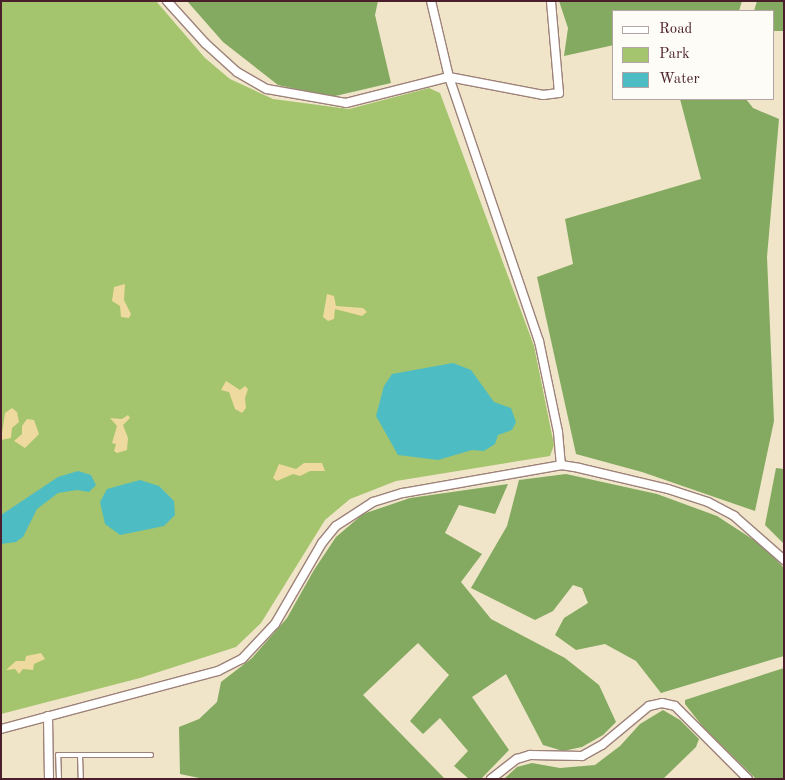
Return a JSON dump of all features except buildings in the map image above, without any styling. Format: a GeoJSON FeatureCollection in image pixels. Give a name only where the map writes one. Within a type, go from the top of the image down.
{"type":"FeatureCollection","features":[{"type":"Feature","properties":{"kind":"street"},"geometry":{"type":"LineString","coordinates":[[166,1],[205,43],[237,72],[267,89],[282,94],[346,103],[449,77],[543,95],[559,93],[551,1]]}},
{"type":"Feature","properties":{"kind":"street"},"geometry":{"type":"LineString","coordinates":[[431,1],[449,77],[540,340],[558,432],[561,465]]}},
{"type":"Feature","properties":{"kind":"street"},"geometry":{"type":"LineString","coordinates":[[1,729],[218,671],[242,659],[275,624],[322,544],[336,526],[373,502],[404,493],[561,465],[668,489],[708,502],[746,526],[784,560]]}},
{"type":"Feature","properties":{"kind":"street"},"geometry":{"type":"LineString","coordinates":[[491,779],[517,759],[530,755],[582,756],[602,745],[649,706],[662,703],[675,706],[748,779]]}},
{"type":"Feature","properties":{"kind":"street"},"geometry":{"type":"LineString","coordinates":[[48,716],[49,779]]}},
{"type":"Feature","properties":{"kind":"lane"},"geometry":{"type":"LineString","coordinates":[[80,755],[80,779]]}},
{"type":"Feature","properties":{"kind":"lane"},"geometry":{"type":"LineString","coordinates":[[58,779],[58,756],[151,755]]}},
{"type":"Feature","properties":{"kind":"green space"},"geometry":{"type":"Polygon","coordinates":[[[1,1],[156,1],[205,58],[230,79],[273,99],[349,109],[429,88],[440,93],[534,346],[554,445],[550,456],[396,481],[350,499],[325,520],[261,623],[236,647],[140,678],[1,714],[1,1]]]}},
{"type":"Feature","properties":{"kind":"green space"},"geometry":{"type":"Polygon","coordinates":[[[187,1],[378,1],[375,15],[391,83],[331,97],[278,85],[223,42],[187,1]]]}},
{"type":"Feature","properties":{"kind":"green space"},"geometry":{"type":"Polygon","coordinates":[[[559,1],[742,1],[739,10],[612,10],[612,45],[564,56],[568,28],[559,1]]]}},
{"type":"Feature","properties":{"kind":"green space"},"geometry":{"type":"Polygon","coordinates":[[[757,1],[784,1],[784,31],[775,31],[775,10],[754,10],[757,1]]]}},
{"type":"Feature","properties":{"kind":"green space"},"geometry":{"type":"Polygon","coordinates":[[[680,100],[747,100],[753,108],[779,119],[767,257],[774,421],[755,511],[642,472],[576,454],[537,277],[573,264],[565,219],[701,179],[680,100]]]}},
{"type":"Feature","properties":{"kind":"green space"},"geometry":{"type":"Polygon","coordinates":[[[776,468],[784,469],[784,544],[765,525],[776,468]]]}},
{"type":"Feature","properties":{"kind":"green space"},"geometry":{"type":"Polygon","coordinates":[[[566,474],[657,494],[717,516],[763,546],[784,568],[784,656],[661,693],[636,661],[605,644],[576,650],[555,635],[564,618],[588,603],[582,588],[573,585],[553,611],[535,620],[471,588],[507,526],[519,480],[566,474]]]}},
{"type":"Feature","properties":{"kind":"green space"},"geometry":{"type":"Polygon","coordinates":[[[508,484],[495,514],[459,505],[445,533],[482,554],[461,582],[491,619],[565,658],[599,685],[616,722],[603,735],[582,747],[563,751],[543,745],[506,674],[472,697],[509,750],[481,779],[469,779],[454,766],[468,751],[440,718],[423,734],[410,721],[449,675],[418,643],[363,695],[445,779],[204,779],[180,774],[179,727],[199,719],[217,702],[221,682],[252,658],[287,618],[314,570],[336,537],[363,514],[410,498],[508,484]]]}},
{"type":"Feature","properties":{"kind":"green space"},"geometry":{"type":"Polygon","coordinates":[[[784,668],[784,779],[756,779],[703,727],[685,704],[685,700],[784,668]]]}},
{"type":"Feature","properties":{"kind":"green space"},"geometry":{"type":"Polygon","coordinates":[[[663,710],[680,720],[699,739],[696,747],[663,779],[504,779],[517,767],[532,763],[560,768],[595,765],[620,746],[640,724],[663,710]]]}},
{"type":"Feature","properties":{"kind":"sand"},"geometry":{"type":"Polygon","coordinates":[[[125,284],[124,300],[131,314],[129,318],[121,317],[120,306],[112,301],[114,287],[125,284]]]}},
{"type":"Feature","properties":{"kind":"sand"},"geometry":{"type":"Polygon","coordinates":[[[327,294],[334,296],[336,306],[363,308],[367,312],[362,316],[335,309],[334,319],[328,321],[323,317],[327,294]]]}},
{"type":"Feature","properties":{"kind":"sand"},"geometry":{"type":"Polygon","coordinates":[[[226,381],[240,390],[245,386],[248,389],[245,398],[246,408],[242,413],[235,409],[229,392],[221,390],[226,381]]]}},
{"type":"Feature","properties":{"kind":"sand"},"geometry":{"type":"Polygon","coordinates":[[[12,408],[17,412],[19,422],[12,428],[11,438],[1,440],[5,413],[12,408]]]}},
{"type":"Feature","properties":{"kind":"sand"},"geometry":{"type":"Polygon","coordinates":[[[128,415],[130,418],[123,425],[128,438],[127,450],[117,453],[114,451],[116,444],[112,443],[117,426],[110,418],[122,419],[128,415]]]}},
{"type":"Feature","properties":{"kind":"sand"},"geometry":{"type":"Polygon","coordinates":[[[27,419],[34,420],[39,434],[25,448],[14,441],[22,434],[22,426],[27,419]]]}},
{"type":"Feature","properties":{"kind":"sand"},"geometry":{"type":"Polygon","coordinates":[[[304,463],[322,463],[325,471],[310,471],[300,476],[293,474],[277,481],[273,478],[279,464],[296,469],[304,463]]]}},
{"type":"Feature","properties":{"kind":"sand"},"geometry":{"type":"Polygon","coordinates":[[[41,653],[45,659],[34,664],[33,670],[23,669],[19,674],[15,669],[6,670],[16,661],[25,661],[26,656],[41,653]]]}},
{"type":"Feature","properties":{"kind":"water"},"geometry":{"type":"Polygon","coordinates":[[[453,363],[471,370],[494,402],[511,408],[516,422],[512,430],[498,435],[495,444],[484,451],[472,450],[438,460],[398,455],[376,416],[384,386],[392,374],[453,363]]]}},
{"type":"Feature","properties":{"kind":"water"},"geometry":{"type":"Polygon","coordinates":[[[78,471],[91,475],[96,485],[89,492],[77,490],[58,493],[37,509],[23,537],[16,542],[1,544],[1,515],[58,477],[78,471]]]}},
{"type":"Feature","properties":{"kind":"water"},"geometry":{"type":"Polygon","coordinates":[[[140,480],[159,486],[174,501],[175,515],[164,526],[120,535],[105,524],[100,502],[107,489],[140,480]]]}}]}
